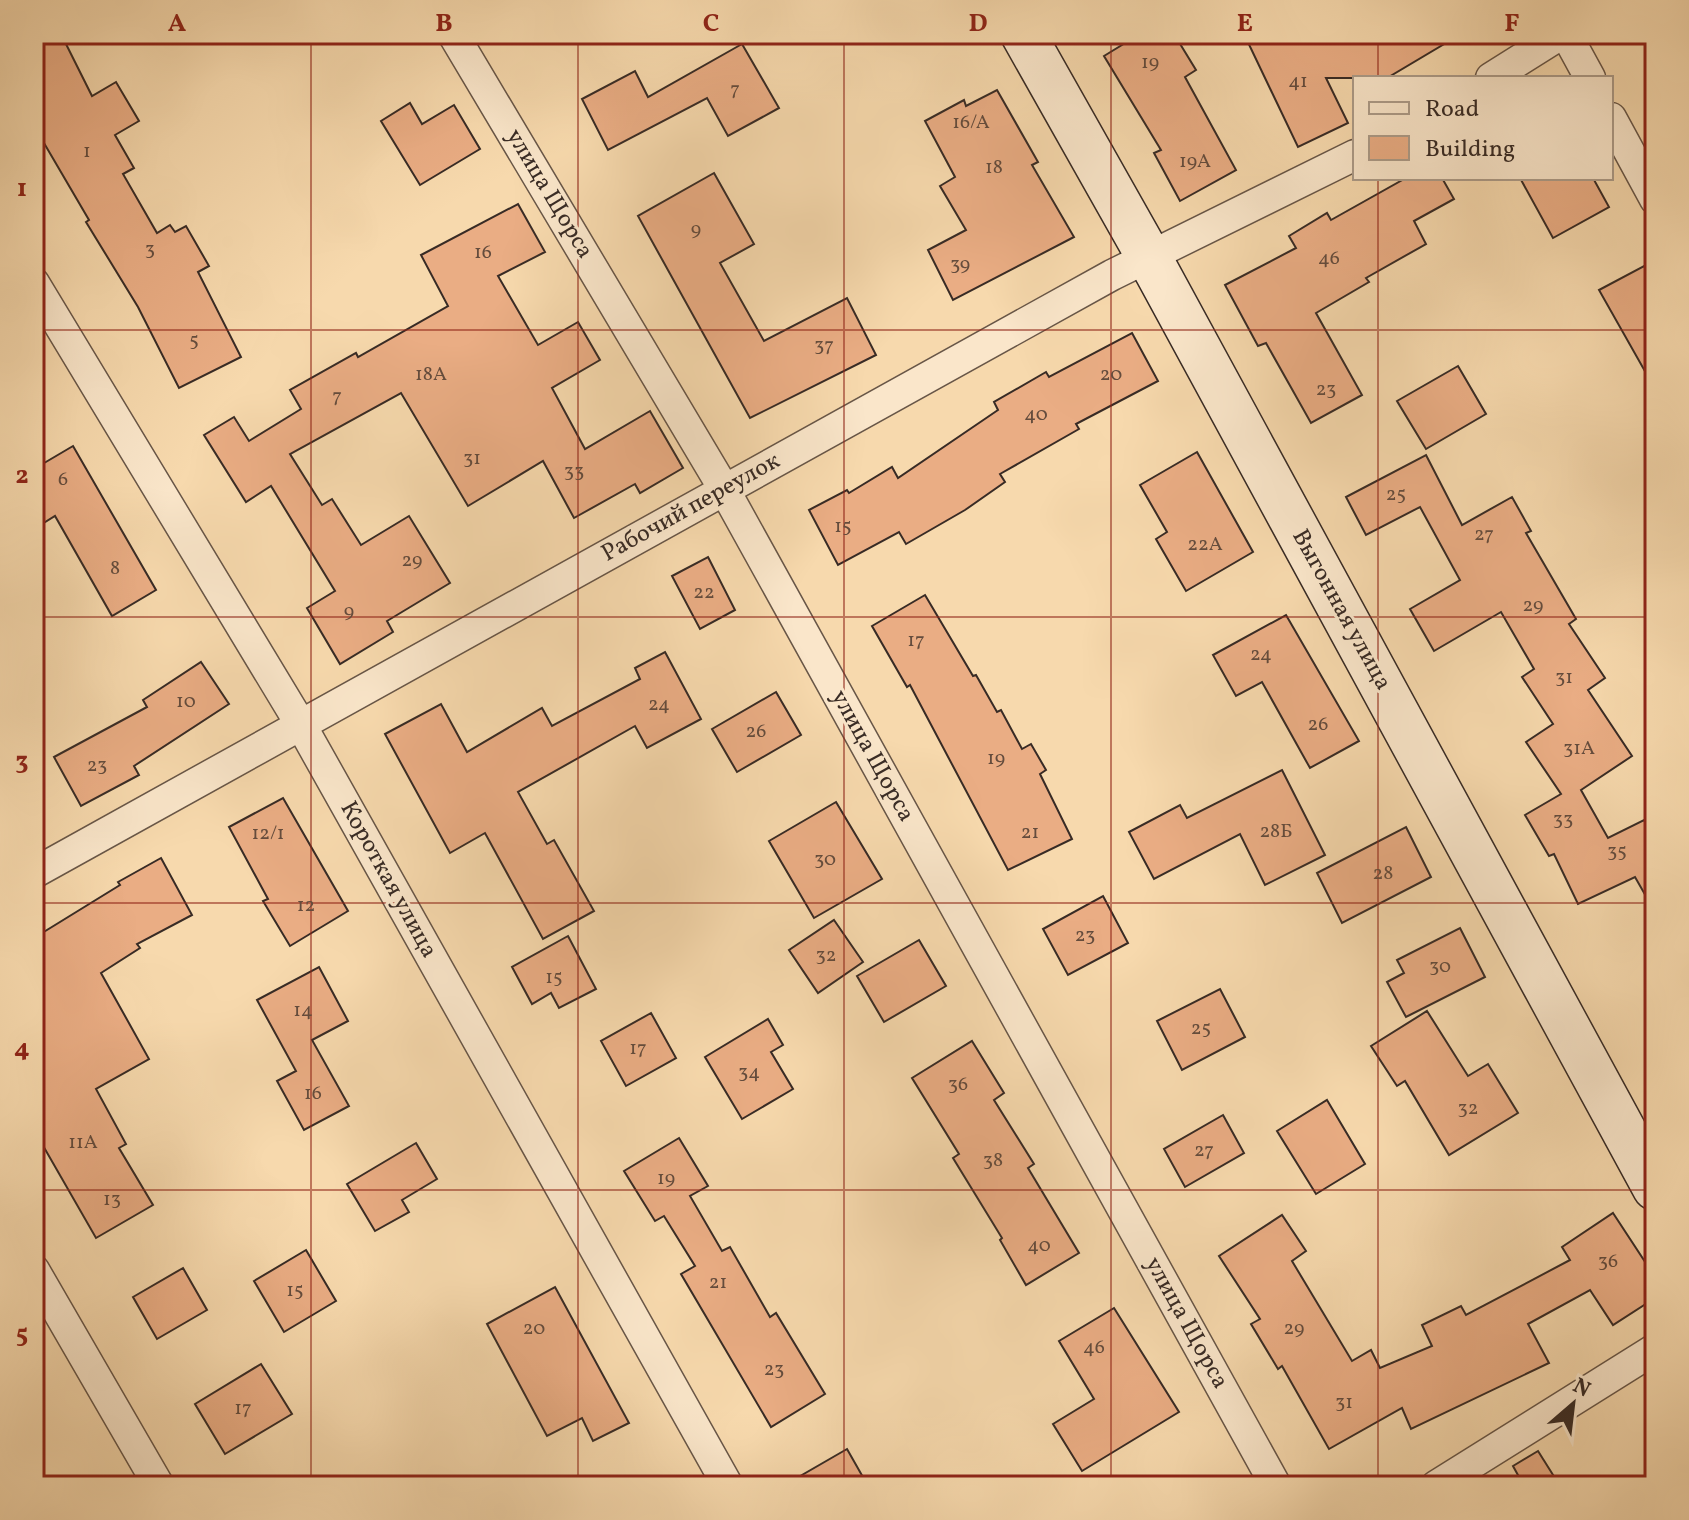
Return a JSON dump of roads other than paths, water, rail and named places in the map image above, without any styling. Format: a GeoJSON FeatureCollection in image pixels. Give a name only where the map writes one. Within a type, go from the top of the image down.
{"type":"FeatureCollection","features":[{"type":"Feature","properties":{"kind":"street","name":"улица Щорса"},"geometry":{"type":"LineString","coordinates":[[453,34],[724,489],[1276,1486]]}},
{"type":"Feature","properties":{"kind":"street","name":"Выгонная улица"},"geometry":{"type":"LineString","coordinates":[[1023,34],[1150,259],[1655,1188]]}},
{"type":"Feature","properties":{"kind":"street"},"geometry":{"type":"LineString","coordinates":[[1494,76],[1563,34],[1589,76]]}},
{"type":"Feature","properties":{"kind":"street"},"geometry":{"type":"LineString","coordinates":[[1613,122],[1655,199]]}},
{"type":"Feature","properties":{"kind":"street","name":"Рабочий переулок"},"geometry":{"type":"LineString","coordinates":[[34,873],[1112,275],[1150,259],[1353,156]]}},
{"type":"Feature","properties":{"kind":"street","name":"Короткая улица"},"geometry":{"type":"LineString","coordinates":[[34,283],[301,725],[728,1486]]}},
{"type":"Feature","properties":{"kind":"street"},"geometry":{"type":"LineString","coordinates":[[34,1270],[159,1486]]}},
{"type":"Feature","properties":{"kind":"street"},"geometry":{"type":"LineString","coordinates":[[1436,1486],[1655,1349]]}}]}
